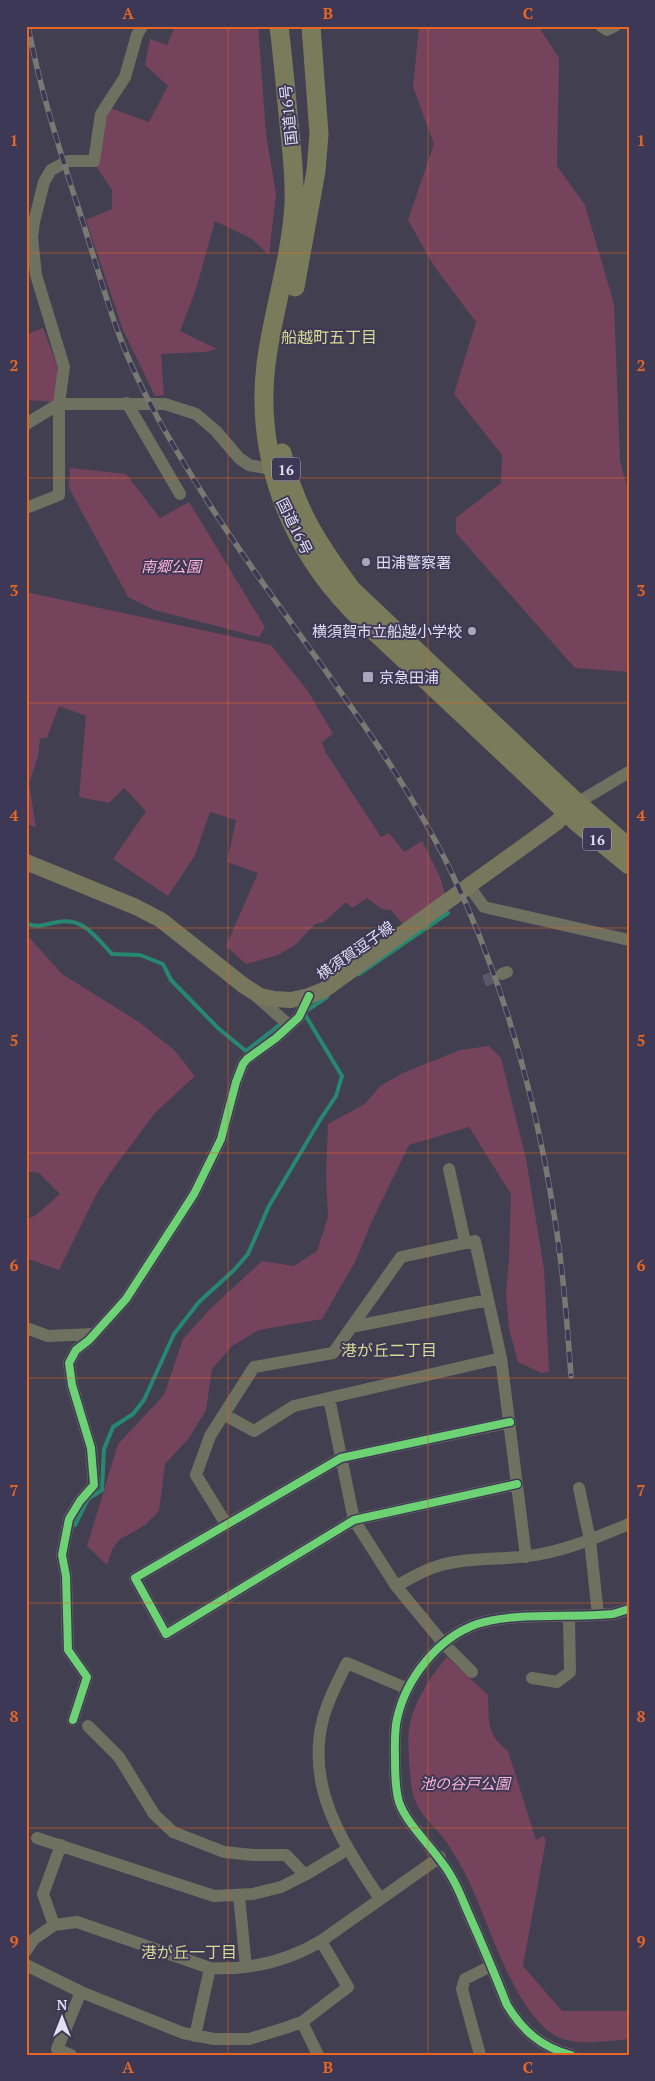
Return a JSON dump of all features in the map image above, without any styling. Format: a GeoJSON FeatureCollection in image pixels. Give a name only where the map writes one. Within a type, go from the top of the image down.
{"type":"FeatureCollection","features":[{"type":"Feature","properties":{"kind":"highway","name":"国道16号"},"geometry":{"type":"LineString","coordinates":[[279,26],[294,175],[294,204],[290,240],[266,365],[265,414],[269,452],[290,484],[308,524],[329,559],[352,590],[629,865]]}},
{"type":"Feature","properties":{"kind":"highway","name":"国道16号"},"geometry":{"type":"LineString","coordinates":[[280,468],[278,376],[315,181],[319,134],[311,26]]}},
{"type":"Feature","properties":{"kind":"highway","name":"国道16号"},"geometry":{"type":"LineString","coordinates":[[572,807],[629,848]]}},
{"type":"Feature","properties":{"kind":"main road","name":"横須賀逗子線"},"geometry":{"type":"LineString","coordinates":[[26,862],[136,907],[161,920],[243,985],[260,996],[291,1000],[324,990],[556,823],[572,807]]}},
{"type":"Feature","properties":{"kind":"street"},"geometry":{"type":"LineString","coordinates":[[32,238],[44,182],[51,170],[68,161],[94,161],[101,114],[125,77],[137,35],[142,26]]}},
{"type":"Feature","properties":{"kind":"street"},"geometry":{"type":"LineString","coordinates":[[601,26],[607,30],[615,26]]}},
{"type":"Feature","properties":{"kind":"street"},"geometry":{"type":"LineString","coordinates":[[26,212],[28,228],[32,238],[36,274],[64,367],[59,404],[58,495],[26,508]]}},
{"type":"Feature","properties":{"kind":"street"},"geometry":{"type":"LineString","coordinates":[[26,424],[59,404],[165,404],[191,411],[216,431],[238,458],[249,465],[280,468]]}},
{"type":"Feature","properties":{"kind":"street"},"geometry":{"type":"LineString","coordinates":[[127,404],[180,494]]}},
{"type":"Feature","properties":{"kind":"street"},"geometry":{"type":"LineString","coordinates":[[572,807],[629,772]]}},
{"type":"Feature","properties":{"kind":"street"},"geometry":{"type":"LineString","coordinates":[[469,886],[484,907],[629,940]]}},
{"type":"Feature","properties":{"kind":"street"},"geometry":{"type":"LineString","coordinates":[[243,985],[289,1025]]}},
{"type":"Feature","properties":{"kind":"street"},"geometry":{"type":"LineString","coordinates":[[73,1720],[87,1677],[68,1650],[66,1576],[62,1555],[70,1518],[80,1500],[94,1485],[91,1448],[72,1385],[69,1363],[76,1350],[94,1334],[126,1299],[194,1194],[221,1139],[236,1082],[243,1064],[299,1017],[309,996]]}},
{"type":"Feature","properties":{"kind":"street"},"geometry":{"type":"LineString","coordinates":[[449,1169],[465,1242]]}},
{"type":"Feature","properties":{"kind":"street"},"geometry":{"type":"LineString","coordinates":[[226,1524],[196,1475],[210,1436],[254,1367],[333,1353],[400,1257],[475,1241],[501,1358],[526,1557]]}},
{"type":"Feature","properties":{"kind":"street"},"geometry":{"type":"LineString","coordinates":[[351,1327],[488,1300]]}},
{"type":"Feature","properties":{"kind":"street"},"geometry":{"type":"LineString","coordinates":[[26,1328],[48,1336],[94,1334]]}},
{"type":"Feature","properties":{"kind":"street"},"geometry":{"type":"LineString","coordinates":[[225,1415],[254,1431],[294,1406],[501,1358]]}},
{"type":"Feature","properties":{"kind":"street"},"geometry":{"type":"LineString","coordinates":[[329,1398],[354,1520],[396,1586],[443,1643],[472,1672]]}},
{"type":"Feature","properties":{"kind":"street"},"geometry":{"type":"LineString","coordinates":[[510,1422],[341,1458],[135,1578],[166,1634],[354,1520],[517,1484]]}},
{"type":"Feature","properties":{"kind":"street"},"geometry":{"type":"LineString","coordinates":[[579,1488],[590,1540],[598,1615]]}},
{"type":"Feature","properties":{"kind":"street"},"geometry":{"type":"LineString","coordinates":[[396,1586],[423,1572],[445,1564],[526,1557],[562,1550],[629,1524]]}},
{"type":"Feature","properties":{"kind":"street"},"geometry":{"type":"LineString","coordinates":[[571,2055],[545,2046],[523,2028],[507,2004],[452,1878],[440,1857],[412,1823],[399,1802],[395,1771],[395,1728],[408,1689],[430,1657],[443,1643],[461,1631],[478,1624],[496,1620],[613,1614],[629,1609]]}},
{"type":"Feature","properties":{"kind":"street"},"geometry":{"type":"LineString","coordinates":[[532,1678],[557,1682],[570,1672],[569,1617]]}},
{"type":"Feature","properties":{"kind":"street"},"geometry":{"type":"LineString","coordinates":[[380,1900],[348,1849],[331,1816],[322,1786],[320,1741],[329,1701],[347,1663],[408,1689]]}},
{"type":"Feature","properties":{"kind":"street"},"geometry":{"type":"LineString","coordinates":[[88,1726],[119,1756],[154,1814],[173,1832],[224,1852],[253,1855],[286,1855],[306,1875]]}},
{"type":"Feature","properties":{"kind":"street"},"geometry":{"type":"LineString","coordinates":[[37,1838],[214,1896],[239,1896],[266,1892],[306,1875],[348,1849]]}},
{"type":"Feature","properties":{"kind":"street"},"geometry":{"type":"LineString","coordinates":[[54,1925],[42,1894],[61,1846]]}},
{"type":"Feature","properties":{"kind":"street"},"geometry":{"type":"LineString","coordinates":[[26,1952],[34,1939],[54,1925],[67,1922],[84,1923],[171,1956],[210,1968],[268,1964],[306,1950],[321,1941],[440,1857]]}},
{"type":"Feature","properties":{"kind":"street"},"geometry":{"type":"LineString","coordinates":[[239,1896],[246,1967]]}},
{"type":"Feature","properties":{"kind":"street"},"geometry":{"type":"LineString","coordinates":[[26,1965],[81,1992],[183,2033],[214,2039],[249,2039],[302,2022],[348,1987],[321,1941]]}},
{"type":"Feature","properties":{"kind":"street"},"geometry":{"type":"LineString","coordinates":[[480,2055],[462,1989],[465,1979],[491,1966]]}},
{"type":"Feature","properties":{"kind":"street"},"geometry":{"type":"LineString","coordinates":[[196,2036],[210,1968]]}},
{"type":"Feature","properties":{"kind":"street"},"geometry":{"type":"LineString","coordinates":[[71,2055],[58,2049],[81,1992]]}},
{"type":"Feature","properties":{"kind":"street"},"geometry":{"type":"LineString","coordinates":[[302,2022],[318,2055]]}},
{"type":"Feature","properties":{"kind":"green space"},"geometry":{"type":"Polygon","coordinates":[[[175,26],[258,26],[266,134],[276,194],[269,255],[252,239],[215,221],[196,289],[180,331],[217,349],[205,352],[161,354],[164,395],[155,396],[123,330],[86,220],[112,209],[112,190],[96,166],[103,118],[110,108],[149,122],[168,86],[145,65],[150,39],[167,45],[175,26]]]}},
{"type":"Feature","properties":{"kind":"green space"},"geometry":{"type":"Polygon","coordinates":[[[419,26],[538,26],[559,58],[557,166],[585,205],[614,304],[620,461],[629,494],[629,672],[575,668],[456,533],[456,518],[501,483],[502,455],[454,394],[476,322],[434,266],[408,220],[434,144],[413,87],[419,26]]]}},
{"type":"Feature","properties":{"kind":"green space"},"geometry":{"type":"Polygon","coordinates":[[[43,328],[57,365],[57,402],[26,400],[26,335],[43,328]]]}},
{"type":"Feature","properties":{"kind":"green space","name":"南郷公園"},"geometry":{"type":"Polygon","coordinates":[[[70,468],[126,474],[160,518],[189,502],[265,627],[259,637],[154,610],[128,597],[69,488],[70,468]]]}},
{"type":"Feature","properties":{"kind":"green space"},"geometry":{"type":"Polygon","coordinates":[[[26,592],[271,645],[308,691],[333,734],[322,742],[326,753],[381,837],[389,833],[404,852],[422,841],[440,877],[445,894],[403,924],[391,910],[382,909],[367,898],[352,908],[346,902],[324,922],[315,924],[295,945],[278,955],[246,964],[226,946],[258,873],[227,862],[236,820],[210,812],[195,855],[168,896],[113,859],[146,811],[124,788],[109,803],[79,797],[86,716],[59,706],[47,738],[40,738],[38,756],[29,784],[36,827],[26,824],[26,592]]]}},
{"type":"Feature","properties":{"kind":"green space"},"geometry":{"type":"Polygon","coordinates":[[[26,934],[62,974],[139,1022],[174,1050],[195,1076],[155,1113],[113,1169],[97,1193],[59,1270],[26,1258],[26,1220],[36,1215],[60,1194],[39,1173],[26,1171],[26,934]]]}},
{"type":"Feature","properties":{"kind":"green space"},"geometry":{"type":"Polygon","coordinates":[[[489,1046],[501,1058],[526,1159],[544,1269],[549,1372],[541,1373],[518,1362],[509,1329],[506,1293],[511,1194],[469,1127],[409,1145],[372,1221],[355,1262],[322,1319],[259,1330],[232,1346],[212,1369],[206,1410],[189,1438],[165,1464],[159,1511],[145,1525],[119,1540],[113,1548],[107,1565],[87,1546],[118,1444],[164,1395],[183,1339],[211,1308],[262,1261],[294,1266],[317,1251],[328,1217],[326,1178],[328,1124],[365,1104],[380,1086],[403,1073],[460,1050],[489,1046]]]}},
{"type":"Feature","properties":{"kind":"green space","name":"池の谷戸公園"},"geometry":{"type":"Polygon","coordinates":[[[447,1657],[488,1695],[489,1720],[492,1733],[508,1751],[536,1840],[543,1836],[546,1840],[523,1966],[562,2011],[629,2011],[629,2039],[593,2042],[565,2040],[542,2026],[528,2009],[515,1988],[466,1875],[447,1843],[426,1819],[414,1799],[408,1735],[411,1720],[423,1691],[447,1657]]]}},
{"type":"Feature","properties":{"kind":"waterway"},"geometry":{"type":"LineString","coordinates":[[359,974],[448,913]]}},
{"type":"Feature","properties":{"kind":"waterway"},"geometry":{"type":"LineString","coordinates":[[26,923],[36,926],[63,921],[80,924],[87,928],[112,954],[140,955],[163,964],[171,980],[218,1028],[246,1051],[282,1023]]}},
{"type":"Feature","properties":{"kind":"waterway"},"geometry":{"type":"LineString","coordinates":[[306,1011],[327,997]]}},
{"type":"Feature","properties":{"kind":"waterway"},"geometry":{"type":"LineString","coordinates":[[75,1525],[88,1499],[102,1490],[104,1449],[113,1427],[133,1414],[144,1400],[174,1334],[199,1302],[234,1270],[248,1254],[269,1206],[336,1096],[342,1076],[304,1013]]}},
{"type":"Feature","properties":{"kind":"tunnel"},"geometry":{"type":"LineString","coordinates":[[484,981],[502,974]]}},
{"type":"Feature","properties":{"kind":"railway"},"geometry":{"type":"LineString","coordinates":[[28,26],[37,70],[49,113],[107,299],[118,332],[147,398],[183,461],[238,548],[365,726],[395,772],[449,867],[485,950],[501,993],[514,1037],[537,1125],[546,1169],[560,1254],[571,1376]]}},
{"type":"Feature","properties":{"kind":"cycle path"},"geometry":{"type":"LineString","coordinates":[[73,1720],[87,1677],[68,1650],[66,1576],[62,1555],[69,1519],[80,1501],[94,1485],[91,1448],[72,1385],[69,1363],[76,1350],[89,1340],[126,1299],[194,1194],[221,1139],[236,1082],[243,1064],[299,1017],[309,996]]}},
{"type":"Feature","properties":{"kind":"cycle path"},"geometry":{"type":"LineString","coordinates":[[510,1422],[341,1458],[135,1578],[166,1634],[354,1520],[517,1484]]}},
{"type":"Feature","properties":{"kind":"cycle path"},"geometry":{"type":"LineString","coordinates":[[571,2055],[542,2043],[526,2030],[513,2014],[507,2005],[454,1881],[403,1811],[399,1802],[396,1781],[396,1724],[401,1704],[416,1675],[437,1649],[463,1630],[477,1624],[504,1618],[613,1614],[629,1609]]}},
{"type":"Feature","properties":{"kind":"place","name":"田浦警察署"},"geometry":{"type":"Point","coordinates":[366,562]}},
{"type":"Feature","properties":{"kind":"place","name":"横須賀市立船越小学校"},"geometry":{"type":"Point","coordinates":[472,631]}},
{"type":"Feature","properties":{"kind":"place","name":"京急田浦"},"geometry":{"type":"Point","coordinates":[368,677]}},
{"type":"Feature","properties":{"kind":"district","name":"船越町五丁目"},"geometry":{"type":"Point","coordinates":[329,337]}},
{"type":"Feature","properties":{"kind":"district","name":"港が丘二丁目"},"geometry":{"type":"Point","coordinates":[389,1350]}},
{"type":"Feature","properties":{"kind":"district","name":"港が丘一丁目"},"geometry":{"type":"Point","coordinates":[189,1952]}}]}
